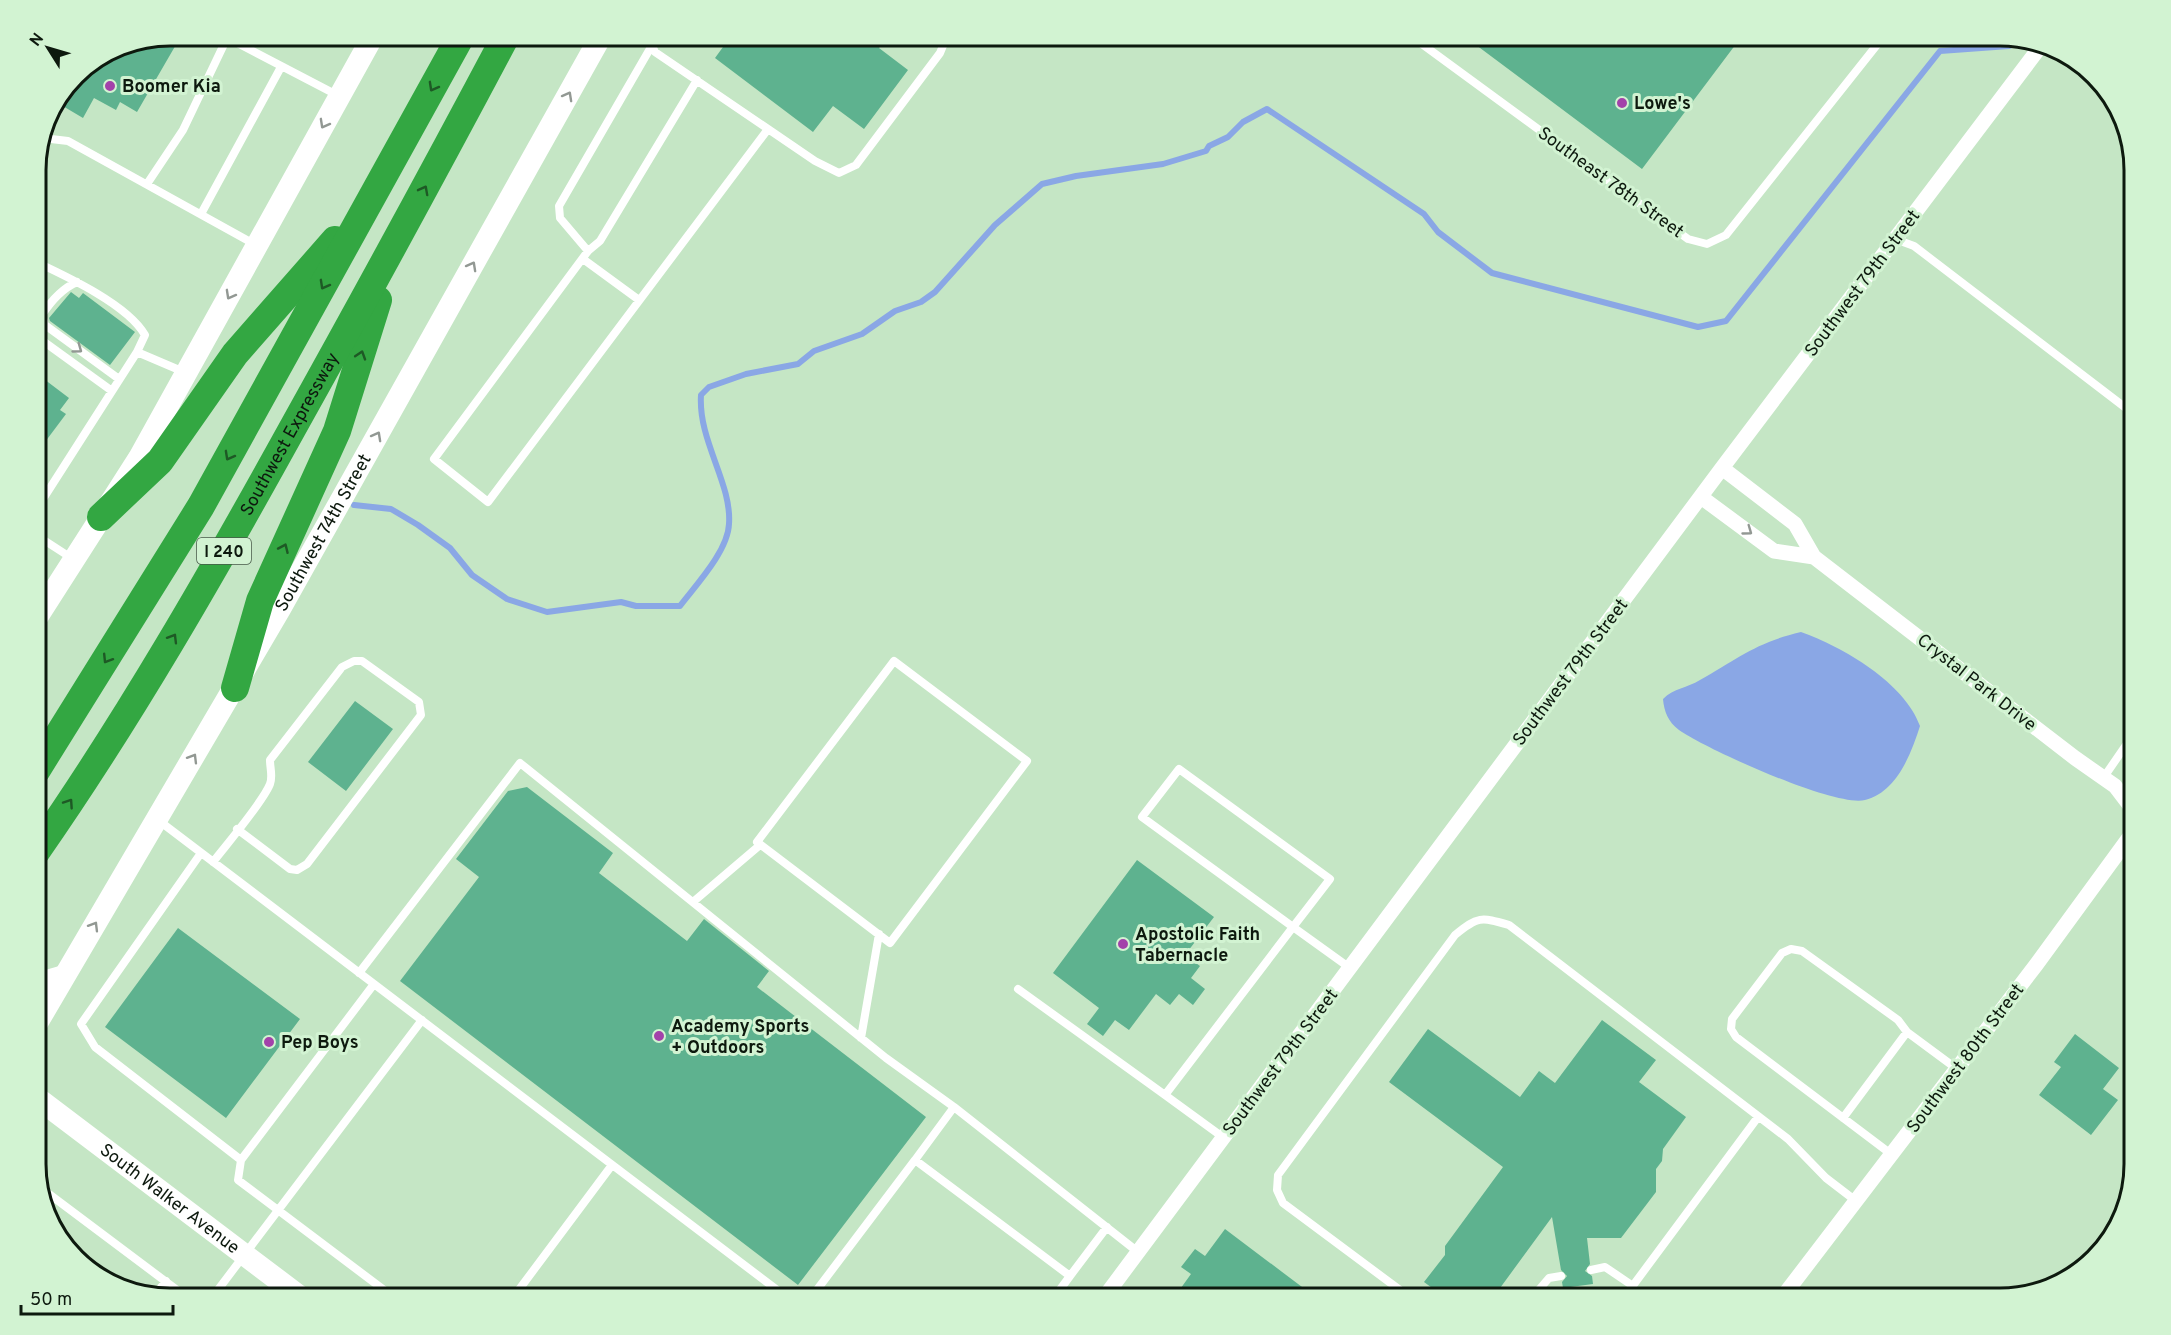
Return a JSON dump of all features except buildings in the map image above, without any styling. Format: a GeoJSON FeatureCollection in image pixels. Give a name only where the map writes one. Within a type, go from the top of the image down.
{"type":"FeatureCollection","features":[{"type":"Feature","properties":{"kind":"highway","name":"I 240"},"geometry":{"type":"LineString","coordinates":[[47,753],[201,506],[455,46]]}},
{"type":"Feature","properties":{"kind":"highway","name":"Southwest Expressway"},"geometry":{"type":"LineString","coordinates":[[47,836],[110,742],[177,631],[397,241],[501,46]]}},
{"type":"Feature","properties":{"kind":"highway"},"geometry":{"type":"LineString","coordinates":[[101,518],[160,461],[235,354],[372,197]]}},
{"type":"Feature","properties":{"kind":"highway"},"geometry":{"type":"LineString","coordinates":[[235,688],[260,601],[337,431],[397,241]]}},
{"type":"Feature","properties":{"kind":"main road"},"geometry":{"type":"LineString","coordinates":[[47,602],[139,458],[367,46]]}},
{"type":"Feature","properties":{"kind":"main road","name":"Southwest 74th Street"},"geometry":{"type":"LineString","coordinates":[[47,1005],[235,688],[595,46]]}},
{"type":"Feature","properties":{"kind":"main road"},"geometry":{"type":"LineString","coordinates":[[47,981],[64,976]]}},
{"type":"Feature","properties":{"kind":"main road","name":"South Walker Avenue"},"geometry":{"type":"LineString","coordinates":[[47,1105],[288,1288]]}},
{"type":"Feature","properties":{"kind":"street","name":"Southwest 79th Street"},"geometry":{"type":"LineString","coordinates":[[1111,1288],[1722,468],[2036,52]]}},
{"type":"Feature","properties":{"kind":"street","name":"Crystal Park Drive"},"geometry":{"type":"LineString","coordinates":[[1722,468],[1795,524],[1814,557],[2104,777],[2124,798]]}},
{"type":"Feature","properties":{"kind":"street","name":"Crystal Park Drive"},"geometry":{"type":"LineString","coordinates":[[1701,497],[1774,551],[1814,557]]}},
{"type":"Feature","properties":{"kind":"street","name":"Southwest 80th Street"},"geometry":{"type":"LineString","coordinates":[[1789,1288],[1957,1069],[2124,844]]}},
{"type":"Feature","properties":{"kind":"lane"},"geometry":{"type":"LineString","coordinates":[[147,184],[183,130],[221,46]]}},
{"type":"Feature","properties":{"kind":"lane"},"geometry":{"type":"LineString","coordinates":[[241,46],[339,96]]}},
{"type":"Feature","properties":{"kind":"lane"},"geometry":{"type":"LineString","coordinates":[[588,251],[560,219],[559,206],[651,47],[768,129],[839,173],[848,171],[856,165],[943,46]]}},
{"type":"Feature","properties":{"kind":"lane","name":"Southeast 78th Street"},"geometry":{"type":"LineString","coordinates":[[1426,46],[1688,239],[1707,244],[1726,235],[1876,46]]}},
{"type":"Feature","properties":{"kind":"lane"},"geometry":{"type":"LineString","coordinates":[[201,214],[281,68]]}},
{"type":"Feature","properties":{"kind":"lane"},"geometry":{"type":"LineString","coordinates":[[697,80],[600,241],[588,251],[434,459],[488,502],[768,129]]}},
{"type":"Feature","properties":{"kind":"lane"},"geometry":{"type":"LineString","coordinates":[[51,139],[68,141],[257,246]]}},
{"type":"Feature","properties":{"kind":"lane"},"geometry":{"type":"LineString","coordinates":[[1895,239],[1914,246],[2124,407]]}},
{"type":"Feature","properties":{"kind":"lane"},"geometry":{"type":"LineString","coordinates":[[583,259],[639,300]]}},
{"type":"Feature","properties":{"kind":"lane"},"geometry":{"type":"LineString","coordinates":[[47,267],[77,282],[138,322],[145,335],[137,352],[47,493]]}},
{"type":"Feature","properties":{"kind":"lane"},"geometry":{"type":"LineString","coordinates":[[47,308],[67,286],[77,282]]}},
{"type":"Feature","properties":{"kind":"lane"},"geometry":{"type":"LineString","coordinates":[[47,326],[119,379]]}},
{"type":"Feature","properties":{"kind":"lane"},"geometry":{"type":"LineString","coordinates":[[47,344],[112,391]]}},
{"type":"Feature","properties":{"kind":"lane"},"geometry":{"type":"LineString","coordinates":[[137,352],[186,373]]}},
{"type":"Feature","properties":{"kind":"lane"},"geometry":{"type":"LineString","coordinates":[[47,542],[74,560]]}},
{"type":"Feature","properties":{"kind":"lane"},"geometry":{"type":"LineString","coordinates":[[894,660],[1027,761],[890,943],[879,934],[756,842],[894,660]]}},
{"type":"Feature","properties":{"kind":"lane"},"geometry":{"type":"LineString","coordinates":[[213,862],[237,829],[268,788],[272,776],[270,760],[342,667],[354,661],[362,661],[419,702],[421,715],[307,864],[297,870],[290,869],[237,829]]}},
{"type":"Feature","properties":{"kind":"lane"},"geometry":{"type":"LineString","coordinates":[[2104,777],[2124,748]]}},
{"type":"Feature","properties":{"kind":"lane"},"geometry":{"type":"LineString","coordinates":[[359,973],[520,763],[861,1038],[954,1107],[1138,1252]]}},
{"type":"Feature","properties":{"kind":"lane"},"geometry":{"type":"LineString","coordinates":[[1165,1095],[1293,927],[1330,879],[1179,769],[1142,817],[1293,927],[1350,968]]}},
{"type":"Feature","properties":{"kind":"lane"},"geometry":{"type":"LineString","coordinates":[[157,819],[774,1288]]}},
{"type":"Feature","properties":{"kind":"lane"},"geometry":{"type":"LineString","coordinates":[[693,902],[760,845]]}},
{"type":"Feature","properties":{"kind":"lane"},"geometry":{"type":"LineString","coordinates":[[201,852],[81,1024],[95,1047],[241,1160]]}},
{"type":"Feature","properties":{"kind":"lane"},"geometry":{"type":"LineString","coordinates":[[1397,1288],[1283,1203],[1277,1190],[1278,1175],[1455,935],[1471,921],[1484,918],[1509,925],[1788,1139],[1826,1178],[1856,1201]]}},
{"type":"Feature","properties":{"kind":"lane"},"geometry":{"type":"LineString","coordinates":[[861,1038],[879,934]]}},
{"type":"Feature","properties":{"kind":"lane"},"geometry":{"type":"LineString","coordinates":[[1891,1154],[1736,1037],[1731,1029],[1732,1019],[1782,953],[1791,949],[1802,951],[1898,1020],[1907,1032],[1957,1069]]}},
{"type":"Feature","properties":{"kind":"lane"},"geometry":{"type":"LineString","coordinates":[[374,984],[241,1160],[238,1180],[382,1288]]}},
{"type":"Feature","properties":{"kind":"lane"},"geometry":{"type":"LineString","coordinates":[[1018,989],[1224,1138]]}},
{"type":"Feature","properties":{"kind":"lane"},"geometry":{"type":"LineString","coordinates":[[220,1288],[280,1211],[422,1020]]}},
{"type":"Feature","properties":{"kind":"lane"},"geometry":{"type":"LineString","coordinates":[[1843,1118],[1907,1032]]}},
{"type":"Feature","properties":{"kind":"lane"},"geometry":{"type":"LineString","coordinates":[[818,1288],[954,1107]]}},
{"type":"Feature","properties":{"kind":"lane"},"geometry":{"type":"LineString","coordinates":[[1591,1270],[1605,1267],[1633,1286],[1758,1117]]}},
{"type":"Feature","properties":{"kind":"lane"},"geometry":{"type":"LineString","coordinates":[[915,1160],[1070,1276]]}},
{"type":"Feature","properties":{"kind":"lane"},"geometry":{"type":"LineString","coordinates":[[520,1288],[612,1165]]}},
{"type":"Feature","properties":{"kind":"lane"},"geometry":{"type":"LineString","coordinates":[[51,1195],[175,1288]]}},
{"type":"Feature","properties":{"kind":"lane"},"geometry":{"type":"LineString","coordinates":[[1061,1288],[1107,1227]]}},
{"type":"Feature","properties":{"kind":"lane"},"geometry":{"type":"LineString","coordinates":[[1540,1288],[1549,1278],[1562,1276]]}},
{"type":"Feature","properties":{"kind":"lane"},"geometry":{"type":"LineString","coordinates":[[161,1287],[166,1281]]}},
{"type":"Feature","properties":{"kind":"water"},"geometry":{"type":"Polygon","coordinates":[[[1801,632],[1835,647],[1871,668],[1901,695],[1920,726],[1901,770],[1886,789],[1876,796],[1865,800],[1850,800],[1828,795],[1771,775],[1694,739],[1675,727],[1667,716],[1663,699],[1672,693],[1695,683],[1759,646],[1801,632]]]}},
{"type":"Feature","properties":{"kind":"waterway"},"geometry":{"type":"LineString","coordinates":[[354,505],[391,509],[450,548],[472,575],[507,599],[547,612],[621,602],[636,606],[680,606],[717,556],[729,524],[729,509],[701,412],[701,395],[709,387],[746,374],[798,364],[814,351],[862,334],[895,311],[921,302],[935,292],[995,225],[1042,184],[1076,176],[1163,164],[1206,151],[1209,146],[1228,137],[1243,122],[1267,109],[1424,214],[1438,232],[1492,273],[1698,327],[1726,321],[1940,51],[2003,46]]}},
{"type":"Feature","properties":{"kind":"place","name":"Boomer Kia"},"geometry":{"type":"Point","coordinates":[110,86]}},
{"type":"Feature","properties":{"kind":"place","name":"Lowe's"},"geometry":{"type":"Point","coordinates":[1622,103]}},
{"type":"Feature","properties":{"kind":"place","name":"Apostolic Faith Tabernacle"},"geometry":{"type":"Point","coordinates":[1123,944]}},
{"type":"Feature","properties":{"kind":"place","name":"Academy Sports + Outdoors"},"geometry":{"type":"Point","coordinates":[659,1036]}},
{"type":"Feature","properties":{"kind":"place","name":"Pep Boys"},"geometry":{"type":"Point","coordinates":[269,1042]}}]}
